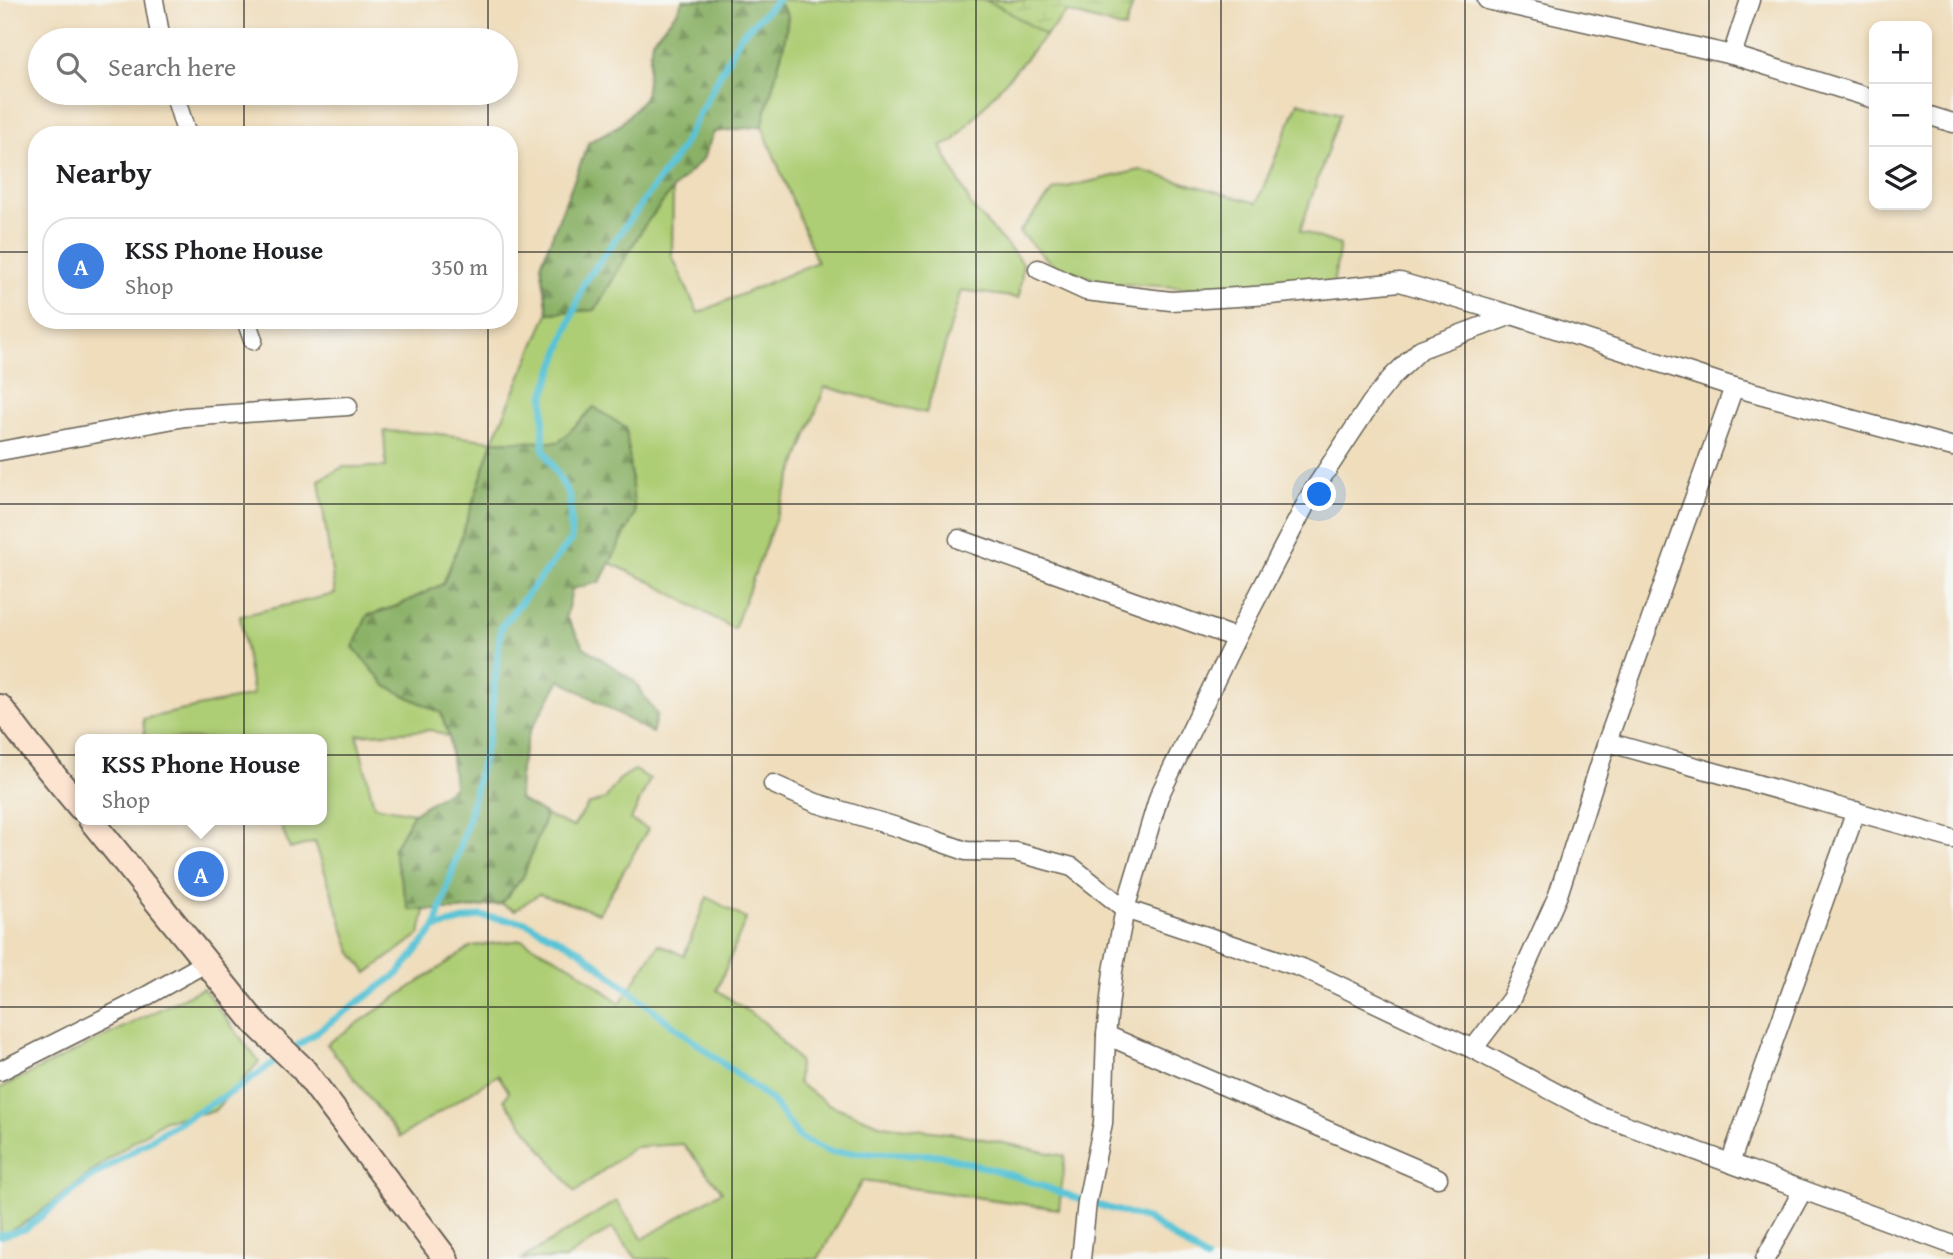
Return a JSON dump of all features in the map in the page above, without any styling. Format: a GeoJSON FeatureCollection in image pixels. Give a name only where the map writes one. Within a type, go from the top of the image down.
{"type":"FeatureCollection","features":[{"type":"Feature","properties":{"kind":"street"},"geometry":{"type":"LineString","coordinates":[[154,0],[159,28]]}},
{"type":"Feature","properties":{"kind":"street"},"geometry":{"type":"LineString","coordinates":[[1487,0],[1732,55],[1869,97]]}},
{"type":"Feature","properties":{"kind":"street"},"geometry":{"type":"LineString","coordinates":[[1732,55],[1751,0]]}},
{"type":"Feature","properties":{"kind":"street"},"geometry":{"type":"LineString","coordinates":[[178,105],[184,126]]}},
{"type":"Feature","properties":{"kind":"street"},"geometry":{"type":"LineString","coordinates":[[1932,117],[1953,123]]}},
{"type":"Feature","properties":{"kind":"street"},"geometry":{"type":"LineString","coordinates":[[1038,269],[1086,291],[1171,301],[1270,295],[1400,282],[1512,315],[1734,387],[1953,447]]}},
{"type":"Feature","properties":{"kind":"street"},"geometry":{"type":"LineString","coordinates":[[1081,1259],[1087,1202],[1103,1123],[1106,1035],[1112,971],[1125,909],[1158,796],[1311,494],[1371,402],[1421,349],[1512,315]]}},
{"type":"Feature","properties":{"kind":"street"},"geometry":{"type":"LineString","coordinates":[[249,329],[253,340]]}},
{"type":"Feature","properties":{"kind":"street"},"geometry":{"type":"LineString","coordinates":[[1473,1049],[1511,999],[1559,895],[1607,742],[1734,387]]}},
{"type":"Feature","properties":{"kind":"street"},"geometry":{"type":"LineString","coordinates":[[0,451],[186,417],[348,406]]}},
{"type":"Feature","properties":{"kind":"street"},"geometry":{"type":"LineString","coordinates":[[959,539],[1236,638]]}},
{"type":"Feature","properties":{"kind":"street"},"geometry":{"type":"LineString","coordinates":[[0,707],[75,801]]}},
{"type":"Feature","properties":{"kind":"street"},"geometry":{"type":"LineString","coordinates":[[1607,742],[1953,839]]}},
{"type":"Feature","properties":{"kind":"street"},"geometry":{"type":"LineString","coordinates":[[774,784],[816,803],[966,851],[1016,852],[1072,867],[1125,909],[1302,968],[1473,1049],[1596,1114],[1953,1245]]}},
{"type":"Feature","properties":{"kind":"street"},"geometry":{"type":"LineString","coordinates":[[1730,1163],[1856,811]]}},
{"type":"Feature","properties":{"kind":"street"},"geometry":{"type":"LineString","coordinates":[[95,825],[255,1023],[303,1069],[446,1259]]}},
{"type":"Feature","properties":{"kind":"street"},"geometry":{"type":"LineString","coordinates":[[0,1071],[128,1007],[206,962]]}},
{"type":"Feature","properties":{"kind":"street"},"geometry":{"type":"LineString","coordinates":[[1106,1035],[1438,1178]]}},
{"type":"Feature","properties":{"kind":"street"},"geometry":{"type":"LineString","coordinates":[[1765,1259],[1803,1190]]}},
{"type":"Feature","properties":{"kind":"green space"},"geometry":{"type":"Polygon","coordinates":[[[683,0],[777,0],[788,16],[784,44],[762,126],[714,132],[703,159],[673,189],[644,226],[595,310],[548,313],[541,264],[589,142],[620,125],[645,97],[652,40],[676,13],[683,0]]]}},
{"type":"Feature","properties":{"kind":"green space"},"geometry":{"type":"Polygon","coordinates":[[[777,0],[985,0],[1046,35],[953,142],[941,146],[972,207],[1023,263],[1019,298],[961,290],[926,413],[825,387],[734,629],[651,582],[610,563],[635,514],[559,442],[493,442],[443,584],[397,606],[367,616],[386,686],[442,713],[449,737],[432,730],[357,735],[374,806],[414,813],[393,850],[409,910],[425,910],[420,934],[367,973],[351,951],[315,842],[290,849],[281,825],[327,825],[327,734],[144,734],[143,719],[253,695],[240,616],[335,594],[319,480],[343,467],[386,467],[384,431],[432,433],[493,441],[548,313],[595,310],[644,226],[673,189],[672,256],[698,313],[817,262],[762,126],[784,44],[788,16],[777,0]]]}},
{"type":"Feature","properties":{"kind":"green space"},"geometry":{"type":"Polygon","coordinates":[[[985,0],[1134,0],[1125,29],[1067,12],[1046,35],[985,0]]]}},
{"type":"Feature","properties":{"kind":"green space"},"geometry":{"type":"Polygon","coordinates":[[[1298,102],[1340,114],[1300,231],[1340,245],[1331,296],[1106,283],[1053,265],[1019,232],[1054,190],[1140,170],[1257,203],[1298,102]]]}},
{"type":"Feature","properties":{"kind":"green space"},"geometry":{"type":"Polygon","coordinates":[[[594,407],[626,428],[635,514],[600,582],[572,589],[566,617],[584,647],[634,681],[657,715],[652,733],[560,680],[529,733],[520,769],[519,799],[546,815],[523,877],[501,904],[459,910],[409,910],[393,850],[414,813],[454,787],[449,737],[441,713],[386,686],[353,647],[367,616],[397,606],[443,584],[493,441],[559,442],[594,407]]]}},
{"type":"Feature","properties":{"kind":"green space"},"geometry":{"type":"Polygon","coordinates":[[[634,770],[650,779],[631,820],[648,829],[599,913],[539,894],[515,910],[501,904],[523,877],[546,815],[573,827],[588,805],[605,799],[619,780],[634,770]]]}},
{"type":"Feature","properties":{"kind":"green space"},"geometry":{"type":"Polygon","coordinates":[[[707,897],[746,919],[717,990],[765,1023],[799,1061],[798,1083],[828,1104],[882,1125],[965,1135],[1065,1156],[1059,1209],[862,1181],[818,1259],[637,1259],[612,1228],[565,1259],[522,1259],[616,1201],[643,1239],[722,1191],[683,1144],[634,1147],[575,1192],[504,1100],[509,1092],[498,1075],[400,1137],[327,1044],[472,946],[522,940],[572,966],[620,1003],[659,944],[684,956],[707,897]]]}},
{"type":"Feature","properties":{"kind":"green space"},"geometry":{"type":"Polygon","coordinates":[[[203,988],[259,1062],[214,1111],[165,1120],[111,1157],[30,1220],[0,1236],[0,1088],[203,988]]]}},
{"type":"Feature","properties":{"kind":"waterway"},"geometry":{"type":"LineString","coordinates":[[0,1236],[25,1229],[87,1180],[238,1088],[398,974],[435,928],[467,824],[489,733],[501,627],[571,540],[570,497],[543,448],[544,395],[584,283],[679,152],[741,35],[778,0]]}},
{"type":"Feature","properties":{"kind":"waterway"},"geometry":{"type":"LineString","coordinates":[[435,928],[479,916],[525,922],[578,949],[771,1100],[800,1138],[830,1152],[940,1155],[1008,1174],[1087,1202],[1147,1219],[1206,1259]]}},
{"type":"Feature","properties":{"kind":"place","name":"KSS Phone House"},"geometry":{"type":"Point","coordinates":[201,874]}}]}
